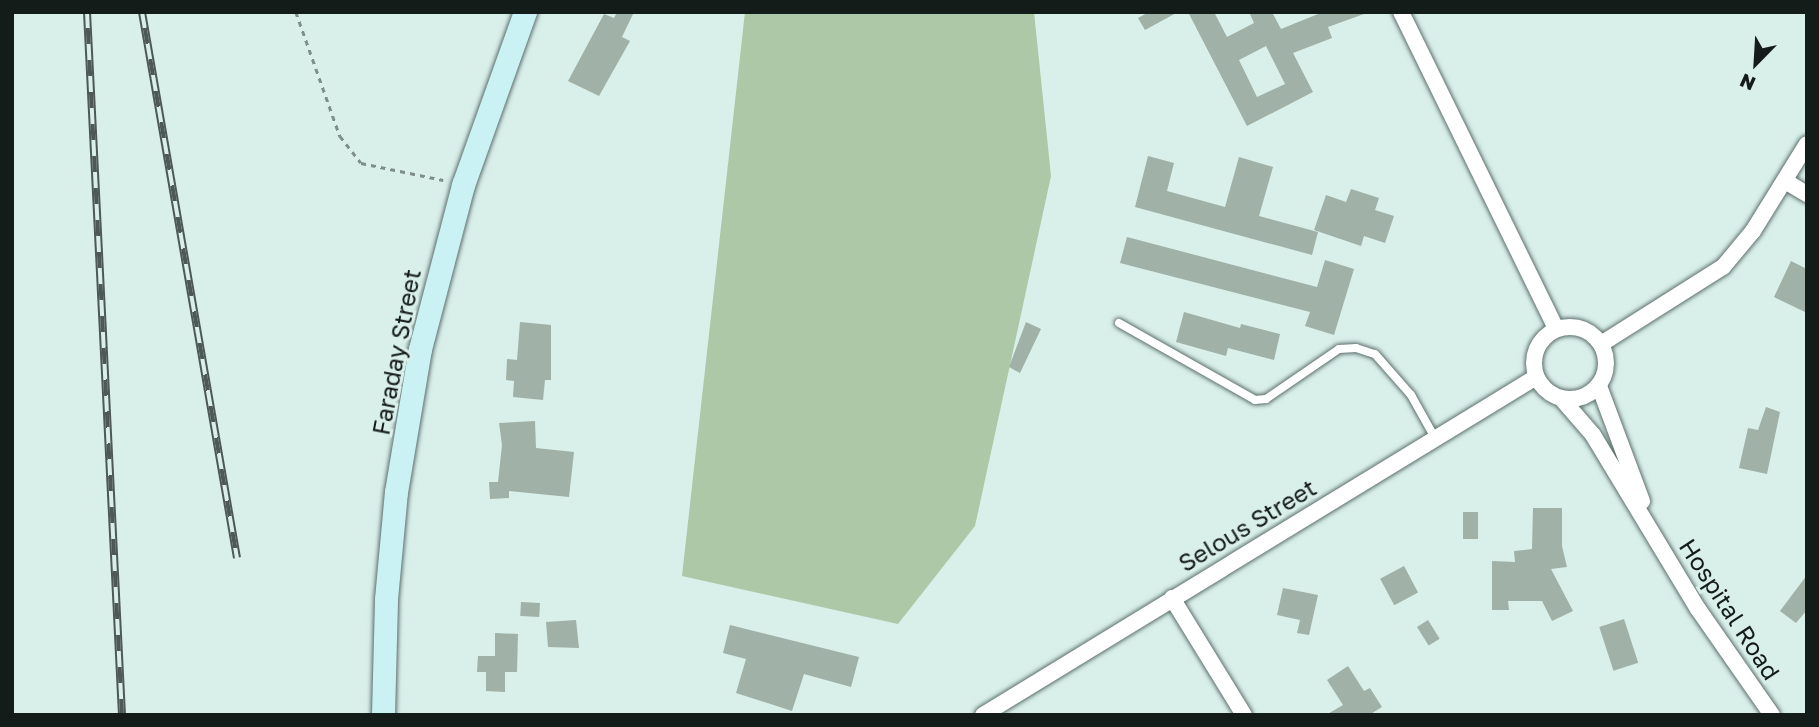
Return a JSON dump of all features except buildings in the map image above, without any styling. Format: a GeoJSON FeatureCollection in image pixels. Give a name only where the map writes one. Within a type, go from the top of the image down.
{"type":"FeatureCollection","features":[{"type":"Feature","properties":{"kind":"street","name":"Faraday Street"},"geometry":{"type":"LineString","coordinates":[[383,715],[386,599],[396,492],[423,336],[463,185],[525,12]]}},
{"type":"Feature","properties":{"kind":"street"},"geometry":{"type":"LineString","coordinates":[[1401,12],[1556,330]]}},
{"type":"Feature","properties":{"kind":"street"},"geometry":{"type":"LineString","coordinates":[[1601,344],[1723,267],[1785,181],[1807,144]]}},
{"type":"Feature","properties":{"kind":"street"},"geometry":{"type":"LineString","coordinates":[[1785,181],[1807,194]]}},
{"type":"Feature","properties":{"kind":"street"},"geometry":{"type":"LineString","coordinates":[[1578,328],[1601,344],[1607,362],[1599,386],[1651,526],[1593,435],[1561,398],[1543,387],[1536,377],[1535,354],[1556,330],[1578,328]]}},
{"type":"Feature","properties":{"kind":"street","name":"Selous Street"},"geometry":{"type":"LineString","coordinates":[[983,715],[1536,377]]}},
{"type":"Feature","properties":{"kind":"street"},"geometry":{"type":"LineString","coordinates":[[1561,398],[1578,399],[1599,386]]}},
{"type":"Feature","properties":{"kind":"street","name":"Hospital Road"},"geometry":{"type":"LineString","coordinates":[[1651,526],[1698,609],[1772,715]]}},
{"type":"Feature","properties":{"kind":"street"},"geometry":{"type":"LineString","coordinates":[[1172,598],[1244,715]]}},
{"type":"Feature","properties":{"kind":"lane"},"geometry":{"type":"LineString","coordinates":[[1119,323],[1255,400],[1266,399],[1339,349],[1356,348],[1375,354],[1411,394],[1435,438]]}},
{"type":"Feature","properties":{"kind":"path"},"geometry":{"type":"LineString","coordinates":[[296,12],[340,136],[361,163],[463,185]]}},
{"type":"Feature","properties":{"kind":"green space"},"geometry":{"type":"Polygon","coordinates":[[[745,12],[1034,12],[1051,176],[975,526],[898,624],[682,576],[745,12]]]}},
{"type":"Feature","properties":{"kind":"railway"},"geometry":{"type":"LineString","coordinates":[[87,12],[122,715]]}},
{"type":"Feature","properties":{"kind":"railway"},"geometry":{"type":"LineString","coordinates":[[142,12],[237,558]]}}]}
